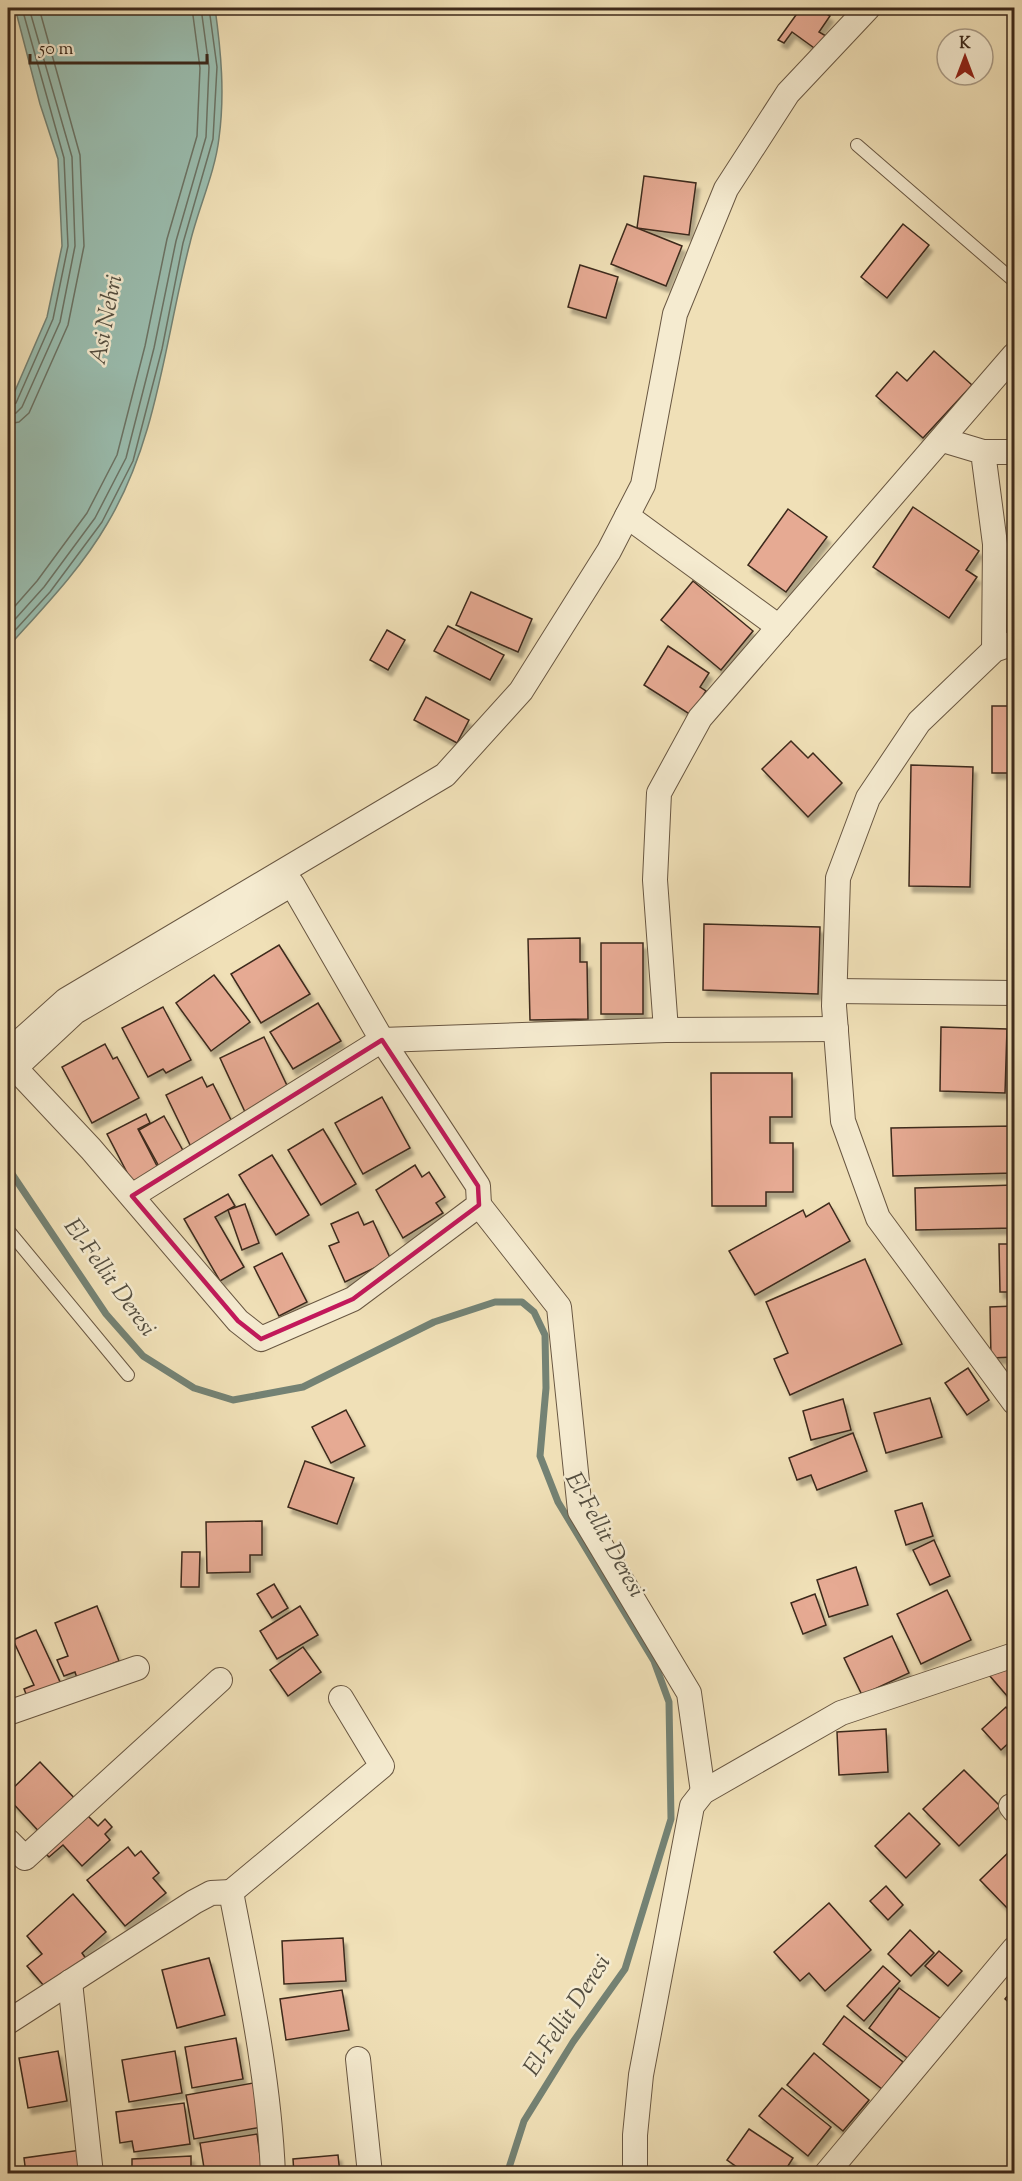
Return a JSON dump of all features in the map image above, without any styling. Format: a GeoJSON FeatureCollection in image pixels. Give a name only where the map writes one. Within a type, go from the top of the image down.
{"type":"FeatureCollection","features":[{"type":"Feature","properties":{"kind":"street"},"geometry":{"type":"LineString","coordinates":[[8,1052],[66,1000],[445,775],[521,692],[609,551],[643,485],[675,314],[726,189],[788,93],[868,8]]}},
{"type":"Feature","properties":{"kind":"street"},"geometry":{"type":"LineString","coordinates":[[666,1030],[655,880],[658,793],[700,718],[944,440],[1014,355]]}},
{"type":"Feature","properties":{"kind":"street"},"geometry":{"type":"LineString","coordinates":[[944,440],[983,452],[1014,452]]}},
{"type":"Feature","properties":{"kind":"street"},"geometry":{"type":"LineString","coordinates":[[983,452],[995,544],[1004,646],[919,722],[868,798],[838,878],[836,1029],[843,1121],[878,1218],[1006,1377],[1014,1402]]}},
{"type":"Feature","properties":{"kind":"street"},"geometry":{"type":"LineString","coordinates":[[627,516],[779,627]]}},
{"type":"Feature","properties":{"kind":"street"},"geometry":{"type":"LineString","coordinates":[[479,1204],[353,1299],[261,1339],[238,1321],[132,1196],[15,1068],[75,1012],[292,884],[382,1040],[478,1186],[479,1204],[559,1307],[580,1511],[689,1693],[703,1792]]}},
{"type":"Feature","properties":{"kind":"street"},"geometry":{"type":"LineString","coordinates":[[835,991],[1014,993]]}},
{"type":"Feature","properties":{"kind":"street"},"geometry":{"type":"LineString","coordinates":[[132,1196],[382,1040],[666,1030],[836,1029]]}},
{"type":"Feature","properties":{"kind":"street"},"geometry":{"type":"LineString","coordinates":[[635,2174],[635,2135],[641,2075],[693,1806],[703,1792],[841,1713],[1014,1655]]}},
{"type":"Feature","properties":{"kind":"street"},"geometry":{"type":"LineString","coordinates":[[8,1713],[137,1668]]}},
{"type":"Feature","properties":{"kind":"street"},"geometry":{"type":"LineString","coordinates":[[8,1840],[25,1858],[220,1680]]}},
{"type":"Feature","properties":{"kind":"street"},"geometry":{"type":"LineString","coordinates":[[8,2022],[194,1902],[211,1893],[231,1892],[382,1766],[341,1698]]}},
{"type":"Feature","properties":{"kind":"street"},"geometry":{"type":"LineString","coordinates":[[231,1892],[256,2022],[271,2129],[273,2174]]}},
{"type":"Feature","properties":{"kind":"street"},"geometry":{"type":"LineString","coordinates":[[826,2174],[1014,1949]]}},
{"type":"Feature","properties":{"kind":"street"},"geometry":{"type":"LineString","coordinates":[[70,1982],[91,2174]]}},
{"type":"Feature","properties":{"kind":"street"},"geometry":{"type":"LineString","coordinates":[[358,2059],[370,2174]]}},
{"type":"Feature","properties":{"kind":"lane"},"geometry":{"type":"LineString","coordinates":[[857,145],[1014,280]]}},
{"type":"Feature","properties":{"kind":"lane"},"geometry":{"type":"LineString","coordinates":[[8,1230],[128,1375]]}},
{"type":"Feature","properties":{"kind":"highlighted area"},"geometry":{"type":"Polygon","coordinates":[[[382,1040],[478,1186],[479,1205],[353,1299],[261,1339],[238,1321],[132,1196],[382,1040]]]}},
{"type":"Feature","properties":{"kind":"water","name":"Asi Nehri"},"geometry":{"type":"Polygon","coordinates":[[[15,8],[215,8],[222,89],[217,151],[190,243],[158,387],[138,458],[124,491],[97,541],[60,588],[8,647],[8,407],[47,317],[62,246],[58,159],[40,104],[15,8]]]}},
{"type":"Feature","properties":{"kind":"building"},"geometry":{"type":"Polygon","coordinates":[[[801,8],[817,8],[830,16],[819,32],[826,36],[817,50],[792,32],[784,43],[778,40],[801,8]]]}},
{"type":"Feature","properties":{"kind":"building"},"geometry":{"type":"Polygon","coordinates":[[[644,176],[696,183],[689,235],[637,228],[644,176]]]}},
{"type":"Feature","properties":{"kind":"building"},"geometry":{"type":"Polygon","coordinates":[[[627,224],[682,246],[666,286],[611,264],[627,224]]]}},
{"type":"Feature","properties":{"kind":"building"},"geometry":{"type":"Polygon","coordinates":[[[903,224],[929,245],[887,298],[861,277],[903,224]]]}},
{"type":"Feature","properties":{"kind":"building"},"geometry":{"type":"Polygon","coordinates":[[[580,265],[618,277],[606,318],[568,307],[580,265]]]}},
{"type":"Feature","properties":{"kind":"building"},"geometry":{"type":"Polygon","coordinates":[[[934,351],[972,385],[923,438],[876,396],[897,372],[907,381],[934,351]]]}},
{"type":"Feature","properties":{"kind":"building"},"geometry":{"type":"Polygon","coordinates":[[[913,507],[979,551],[966,570],[977,577],[949,618],[873,567],[913,507]]]}},
{"type":"Feature","properties":{"kind":"building"},"geometry":{"type":"Polygon","coordinates":[[[788,509],[827,537],[786,592],[748,565],[788,509]]]}},
{"type":"Feature","properties":{"kind":"building"},"geometry":{"type":"Polygon","coordinates":[[[693,581],[753,631],[721,670],[661,620],[693,581]]]}},
{"type":"Feature","properties":{"kind":"building"},"geometry":{"type":"Polygon","coordinates":[[[471,592],[532,619],[518,652],[456,625],[471,592]]]}},
{"type":"Feature","properties":{"kind":"building"},"geometry":{"type":"Polygon","coordinates":[[[448,626],[504,655],[490,680],[434,651],[448,626]]]}},
{"type":"Feature","properties":{"kind":"building"},"geometry":{"type":"Polygon","coordinates":[[[387,630],[405,640],[388,670],[370,660],[387,630]]]}},
{"type":"Feature","properties":{"kind":"building"},"geometry":{"type":"Polygon","coordinates":[[[668,646],[709,673],[700,687],[706,691],[691,715],[644,685],[668,646]]]}},
{"type":"Feature","properties":{"kind":"building"},"geometry":{"type":"Polygon","coordinates":[[[426,697],[469,720],[457,743],[414,720],[426,697]]]}},
{"type":"Feature","properties":{"kind":"building"},"geometry":{"type":"Polygon","coordinates":[[[992,706],[1014,706],[1014,773],[992,773],[992,706]]]}},
{"type":"Feature","properties":{"kind":"building"},"geometry":{"type":"Polygon","coordinates":[[[791,741],[808,758],[813,753],[842,783],[808,817],[762,769],[791,741]]]}},
{"type":"Feature","properties":{"kind":"building"},"geometry":{"type":"Polygon","coordinates":[[[911,765],[973,767],[970,887],[909,886],[911,765]]]}},
{"type":"Feature","properties":{"kind":"building"},"geometry":{"type":"Polygon","coordinates":[[[704,924],[820,927],[818,994],[703,990],[704,924]]]}},
{"type":"Feature","properties":{"kind":"building"},"geometry":{"type":"Polygon","coordinates":[[[580,938],[580,962],[587,962],[588,1019],[530,1020],[528,939],[580,938]]]}},
{"type":"Feature","properties":{"kind":"building"},"geometry":{"type":"Polygon","coordinates":[[[1011,938],[1014,938],[1014,967],[1010,967],[1011,938]]]}},
{"type":"Feature","properties":{"kind":"building"},"geometry":{"type":"Polygon","coordinates":[[[601,943],[643,943],[643,1014],[601,1014],[601,943]]]}},
{"type":"Feature","properties":{"kind":"building"},"geometry":{"type":"Polygon","coordinates":[[[279,945],[310,994],[261,1023],[231,974],[279,945]]]}},
{"type":"Feature","properties":{"kind":"building"},"geometry":{"type":"Polygon","coordinates":[[[214,975],[250,1022],[211,1051],[176,1003],[214,975]]]}},
{"type":"Feature","properties":{"kind":"building"},"geometry":{"type":"Polygon","coordinates":[[[318,1003],[341,1041],[293,1069],[270,1032],[318,1003]]]}},
{"type":"Feature","properties":{"kind":"building"},"geometry":{"type":"Polygon","coordinates":[[[163,1007],[191,1060],[166,1073],[163,1069],[148,1077],[122,1028],[163,1007]]]}},
{"type":"Feature","properties":{"kind":"building"},"geometry":{"type":"Polygon","coordinates":[[[941,1027],[1007,1029],[1005,1093],[940,1091],[941,1027]]]}},
{"type":"Feature","properties":{"kind":"building"},"geometry":{"type":"Polygon","coordinates":[[[264,1037],[291,1094],[246,1114],[220,1058],[264,1037]]]}},
{"type":"Feature","properties":{"kind":"building"},"geometry":{"type":"Polygon","coordinates":[[[105,1044],[113,1059],[117,1057],[139,1098],[92,1123],[62,1067],[105,1044]]]}},
{"type":"Feature","properties":{"kind":"building"},"geometry":{"type":"Polygon","coordinates":[[[711,1073],[792,1073],[792,1117],[770,1117],[770,1143],[793,1143],[793,1192],[766,1192],[766,1206],[712,1206],[711,1073]]]}},
{"type":"Feature","properties":{"kind":"building"},"geometry":{"type":"Polygon","coordinates":[[[202,1077],[207,1087],[213,1084],[236,1130],[193,1151],[166,1095],[202,1077]]]}},
{"type":"Feature","properties":{"kind":"building"},"geometry":{"type":"Polygon","coordinates":[[[382,1097],[410,1148],[363,1174],[335,1123],[382,1097]]]}},
{"type":"Feature","properties":{"kind":"building"},"geometry":{"type":"Polygon","coordinates":[[[146,1114],[150,1123],[138,1129],[158,1168],[132,1182],[107,1134],[146,1114]]]}},
{"type":"Feature","properties":{"kind":"building"},"geometry":{"type":"Polygon","coordinates":[[[164,1116],[186,1156],[161,1170],[139,1130],[164,1116]]]}},
{"type":"Feature","properties":{"kind":"building"},"geometry":{"type":"Polygon","coordinates":[[[1014,1126],[1014,1173],[893,1176],[891,1128],[1014,1126]]]}},
{"type":"Feature","properties":{"kind":"building"},"geometry":{"type":"Polygon","coordinates":[[[323,1129],[356,1184],[321,1205],[288,1150],[323,1129]]]}},
{"type":"Feature","properties":{"kind":"building"},"geometry":{"type":"Polygon","coordinates":[[[272,1155],[309,1215],[276,1235],[239,1175],[272,1155]]]}},
{"type":"Feature","properties":{"kind":"building"},"geometry":{"type":"Polygon","coordinates":[[[415,1165],[422,1177],[429,1172],[445,1197],[436,1203],[443,1213],[403,1238],[376,1190],[415,1165]]]}},
{"type":"Feature","properties":{"kind":"building"},"geometry":{"type":"Polygon","coordinates":[[[1014,1185],[1014,1228],[916,1230],[915,1188],[1014,1185]]]}},
{"type":"Feature","properties":{"kind":"building"},"geometry":{"type":"Polygon","coordinates":[[[228,1194],[235,1206],[215,1217],[244,1267],[220,1281],[184,1219],[228,1194]]]}},
{"type":"Feature","properties":{"kind":"building"},"geometry":{"type":"Polygon","coordinates":[[[829,1203],[850,1241],[755,1295],[729,1251],[803,1210],[806,1217],[829,1203]]]}},
{"type":"Feature","properties":{"kind":"building"},"geometry":{"type":"Polygon","coordinates":[[[245,1204],[259,1243],[242,1250],[228,1210],[245,1204]]]}},
{"type":"Feature","properties":{"kind":"building"},"geometry":{"type":"Polygon","coordinates":[[[358,1212],[364,1225],[373,1221],[391,1260],[345,1282],[329,1246],[339,1242],[331,1224],[358,1212]]]}},
{"type":"Feature","properties":{"kind":"building"},"geometry":{"type":"Polygon","coordinates":[[[999,1244],[1014,1244],[1014,1292],[1000,1292],[999,1244]]]}},
{"type":"Feature","properties":{"kind":"building"},"geometry":{"type":"Polygon","coordinates":[[[282,1253],[307,1302],[279,1316],[254,1267],[282,1253]]]}},
{"type":"Feature","properties":{"kind":"building"},"geometry":{"type":"Polygon","coordinates":[[[865,1259],[902,1344],[790,1395],[774,1359],[788,1353],[766,1302],[865,1259]]]}},
{"type":"Feature","properties":{"kind":"building"},"geometry":{"type":"Polygon","coordinates":[[[1014,1306],[1014,1357],[991,1358],[990,1307],[1014,1306]]]}},
{"type":"Feature","properties":{"kind":"building"},"geometry":{"type":"Polygon","coordinates":[[[968,1368],[989,1400],[967,1415],[945,1383],[968,1368]]]}},
{"type":"Feature","properties":{"kind":"building"},"geometry":{"type":"Polygon","coordinates":[[[930,1398],[942,1437],[886,1453],[874,1413],[930,1398]]]}},
{"type":"Feature","properties":{"kind":"building"},"geometry":{"type":"Polygon","coordinates":[[[843,1399],[851,1430],[811,1440],[803,1411],[843,1399]]]}},
{"type":"Feature","properties":{"kind":"building"},"geometry":{"type":"Polygon","coordinates":[[[346,1410],[365,1446],[331,1463],[312,1427],[346,1410]]]}},
{"type":"Feature","properties":{"kind":"building"},"geometry":{"type":"Polygon","coordinates":[[[853,1433],[867,1471],[817,1490],[811,1475],[797,1480],[789,1458],[853,1433]]]}},
{"type":"Feature","properties":{"kind":"building"},"geometry":{"type":"Polygon","coordinates":[[[305,1461],[354,1478],[337,1524],[288,1507],[305,1461]]]}},
{"type":"Feature","properties":{"kind":"building"},"geometry":{"type":"Polygon","coordinates":[[[922,1503],[933,1536],[906,1545],[895,1511],[922,1503]]]}},
{"type":"Feature","properties":{"kind":"building"},"geometry":{"type":"Polygon","coordinates":[[[262,1521],[262,1555],[250,1555],[250,1572],[207,1573],[206,1522],[262,1521]]]}},
{"type":"Feature","properties":{"kind":"building"},"geometry":{"type":"Polygon","coordinates":[[[934,1540],[950,1576],[930,1585],[913,1550],[934,1540]]]}},
{"type":"Feature","properties":{"kind":"building"},"geometry":{"type":"Polygon","coordinates":[[[182,1552],[200,1552],[199,1587],[181,1587],[182,1552]]]}},
{"type":"Feature","properties":{"kind":"building"},"geometry":{"type":"Polygon","coordinates":[[[856,1567],[868,1605],[829,1617],[817,1580],[856,1567]]]}},
{"type":"Feature","properties":{"kind":"building"},"geometry":{"type":"Polygon","coordinates":[[[274,1584],[288,1608],[272,1618],[257,1594],[274,1584]]]}},
{"type":"Feature","properties":{"kind":"building"},"geometry":{"type":"Polygon","coordinates":[[[947,1590],[971,1640],[921,1664],[897,1614],[947,1590]]]}},
{"type":"Feature","properties":{"kind":"building"},"geometry":{"type":"Polygon","coordinates":[[[815,1594],[826,1625],[803,1634],[791,1603],[815,1594]]]}},
{"type":"Feature","properties":{"kind":"building"},"geometry":{"type":"Polygon","coordinates":[[[97,1606],[119,1661],[77,1678],[75,1672],[64,1676],[57,1660],[68,1656],[55,1623],[97,1606]]]}},
{"type":"Feature","properties":{"kind":"building"},"geometry":{"type":"Polygon","coordinates":[[[300,1606],[318,1635],[277,1659],[260,1631],[300,1606]]]}},
{"type":"Feature","properties":{"kind":"building"},"geometry":{"type":"Polygon","coordinates":[[[36,1630],[61,1684],[28,1699],[24,1689],[34,1685],[13,1640],[36,1630]]]}},
{"type":"Feature","properties":{"kind":"building"},"geometry":{"type":"Polygon","coordinates":[[[892,1636],[909,1673],[862,1695],[844,1658],[892,1636]]]}},
{"type":"Feature","properties":{"kind":"building"},"geometry":{"type":"Polygon","coordinates":[[[303,1647],[321,1672],[288,1696],[270,1670],[303,1647]]]}},
{"type":"Feature","properties":{"kind":"building"},"geometry":{"type":"Polygon","coordinates":[[[1005,1661],[1014,1672],[1014,1704],[989,1675],[1005,1661]]]}},
{"type":"Feature","properties":{"kind":"building"},"geometry":{"type":"Polygon","coordinates":[[[1006,1707],[1014,1717],[1014,1738],[1001,1750],[982,1729],[1006,1707]]]}},
{"type":"Feature","properties":{"kind":"building"},"geometry":{"type":"Polygon","coordinates":[[[886,1729],[888,1772],[839,1775],[837,1732],[886,1729]]]}},
{"type":"Feature","properties":{"kind":"building"},"geometry":{"type":"Polygon","coordinates":[[[40,1762],[80,1804],[44,1837],[8,1798],[8,1793],[40,1762]]]}},
{"type":"Feature","properties":{"kind":"building"},"geometry":{"type":"Polygon","coordinates":[[[964,1770],[1000,1806],[959,1846],[923,1809],[964,1770]]]}},
{"type":"Feature","properties":{"kind":"building"},"geometry":{"type":"Polygon","coordinates":[[[85,1813],[98,1826],[105,1819],[112,1827],[105,1834],[110,1840],[82,1866],[63,1845],[49,1857],[43,1851],[85,1813]]]}},
{"type":"Feature","properties":{"kind":"building"},"geometry":{"type":"Polygon","coordinates":[[[909,1813],[940,1844],[906,1878],[875,1846],[909,1813]]]}},
{"type":"Feature","properties":{"kind":"building"},"geometry":{"type":"Polygon","coordinates":[[[128,1847],[135,1856],[141,1851],[159,1873],[153,1878],[166,1893],[125,1926],[87,1880],[128,1847]]]}},
{"type":"Feature","properties":{"kind":"building"},"geometry":{"type":"Polygon","coordinates":[[[1014,1847],[1014,1902],[1008,1909],[980,1880],[1014,1847]]]}},
{"type":"Feature","properties":{"kind":"building"},"geometry":{"type":"Polygon","coordinates":[[[886,1886],[903,1905],[888,1920],[870,1901],[886,1886]]]}},
{"type":"Feature","properties":{"kind":"building"},"geometry":{"type":"Polygon","coordinates":[[[73,1894],[106,1932],[82,1953],[87,1960],[57,1986],[51,1980],[44,1986],[27,1966],[42,1954],[27,1936],[73,1894]]]}},
{"type":"Feature","properties":{"kind":"building"},"geometry":{"type":"Polygon","coordinates":[[[829,1903],[871,1950],[825,1991],[809,1973],[800,1981],[774,1952],[829,1903]]]}},
{"type":"Feature","properties":{"kind":"building"},"geometry":{"type":"Polygon","coordinates":[[[910,1930],[934,1953],[911,1976],[888,1954],[910,1930]]]}},
{"type":"Feature","properties":{"kind":"building"},"geometry":{"type":"Polygon","coordinates":[[[343,1938],[346,1981],[284,1984],[282,1941],[343,1938]]]}},
{"type":"Feature","properties":{"kind":"building"},"geometry":{"type":"Polygon","coordinates":[[[939,1951],[962,1971],[948,1986],[925,1966],[939,1951]]]}},
{"type":"Feature","properties":{"kind":"building"},"geometry":{"type":"Polygon","coordinates":[[[209,1958],[225,2015],[177,2028],[162,1970],[209,1958]]]}},
{"type":"Feature","properties":{"kind":"building"},"geometry":{"type":"Polygon","coordinates":[[[883,1966],[900,1981],[864,2021],[847,2006],[883,1966]]]}},
{"type":"Feature","properties":{"kind":"building"},"geometry":{"type":"Polygon","coordinates":[[[899,1988],[941,2019],[910,2060],[869,2028],[899,1988]]]}},
{"type":"Feature","properties":{"kind":"building"},"geometry":{"type":"Polygon","coordinates":[[[1014,1988],[1014,2007],[1005,1999],[1014,1988]]]}},
{"type":"Feature","properties":{"kind":"building"},"geometry":{"type":"Polygon","coordinates":[[[342,1990],[349,2030],[286,2040],[280,1999],[342,1990]]]}},
{"type":"Feature","properties":{"kind":"building"},"geometry":{"type":"Polygon","coordinates":[[[844,2016],[903,2062],[882,2089],[823,2044],[844,2016]]]}},
{"type":"Feature","properties":{"kind":"building"},"geometry":{"type":"Polygon","coordinates":[[[236,2038],[243,2079],[192,2088],[185,2047],[236,2038]]]}},
{"type":"Feature","properties":{"kind":"building"},"geometry":{"type":"Polygon","coordinates":[[[58,2051],[67,2101],[28,2108],[19,2058],[58,2051]]]}},
{"type":"Feature","properties":{"kind":"building"},"geometry":{"type":"Polygon","coordinates":[[[175,2051],[182,2093],[129,2102],[122,2060],[175,2051]]]}},
{"type":"Feature","properties":{"kind":"building"},"geometry":{"type":"Polygon","coordinates":[[[814,2053],[869,2100],[843,2131],[787,2085],[814,2053]]]}},
{"type":"Feature","properties":{"kind":"building"},"geometry":{"type":"Polygon","coordinates":[[[253,2083],[262,2127],[194,2139],[186,2095],[253,2083]]]}},
{"type":"Feature","properties":{"kind":"building"},"geometry":{"type":"Polygon","coordinates":[[[782,2088],[831,2127],[808,2156],[759,2116],[782,2088]]]}},
{"type":"Feature","properties":{"kind":"building"},"geometry":{"type":"Polygon","coordinates":[[[184,2103],[190,2144],[134,2152],[132,2141],[120,2143],[116,2112],[184,2103]]]}},
{"type":"Feature","properties":{"kind":"building"},"geometry":{"type":"Polygon","coordinates":[[[749,2129],[793,2158],[783,2174],[747,2174],[727,2160],[749,2129]]]}},
{"type":"Feature","properties":{"kind":"building"},"geometry":{"type":"Polygon","coordinates":[[[257,2134],[262,2170],[241,2174],[205,2174],[200,2143],[257,2134]]]}},
{"type":"Feature","properties":{"kind":"building"},"geometry":{"type":"Polygon","coordinates":[[[81,2150],[84,2174],[26,2174],[24,2158],[81,2150]]]}},
{"type":"Feature","properties":{"kind":"building"},"geometry":{"type":"Polygon","coordinates":[[[338,2155],[340,2174],[294,2174],[293,2159],[338,2155]]]}},
{"type":"Feature","properties":{"kind":"building"},"geometry":{"type":"Polygon","coordinates":[[[191,2156],[191,2174],[132,2174],[132,2159],[191,2156]]]}},
{"type":"Feature","properties":{"kind":"waterway","name":"El-Fellit Deresi"},"geometry":{"type":"LineString","coordinates":[[8,1168],[106,1314],[143,1356],[194,1388],[233,1400],[303,1387],[434,1322],[495,1302],[522,1302],[534,1312],[545,1335],[546,1388],[540,1456],[558,1502],[654,1661],[669,1702],[671,1819],[625,1969],[573,2042],[524,2121],[507,2174]]}}]}
